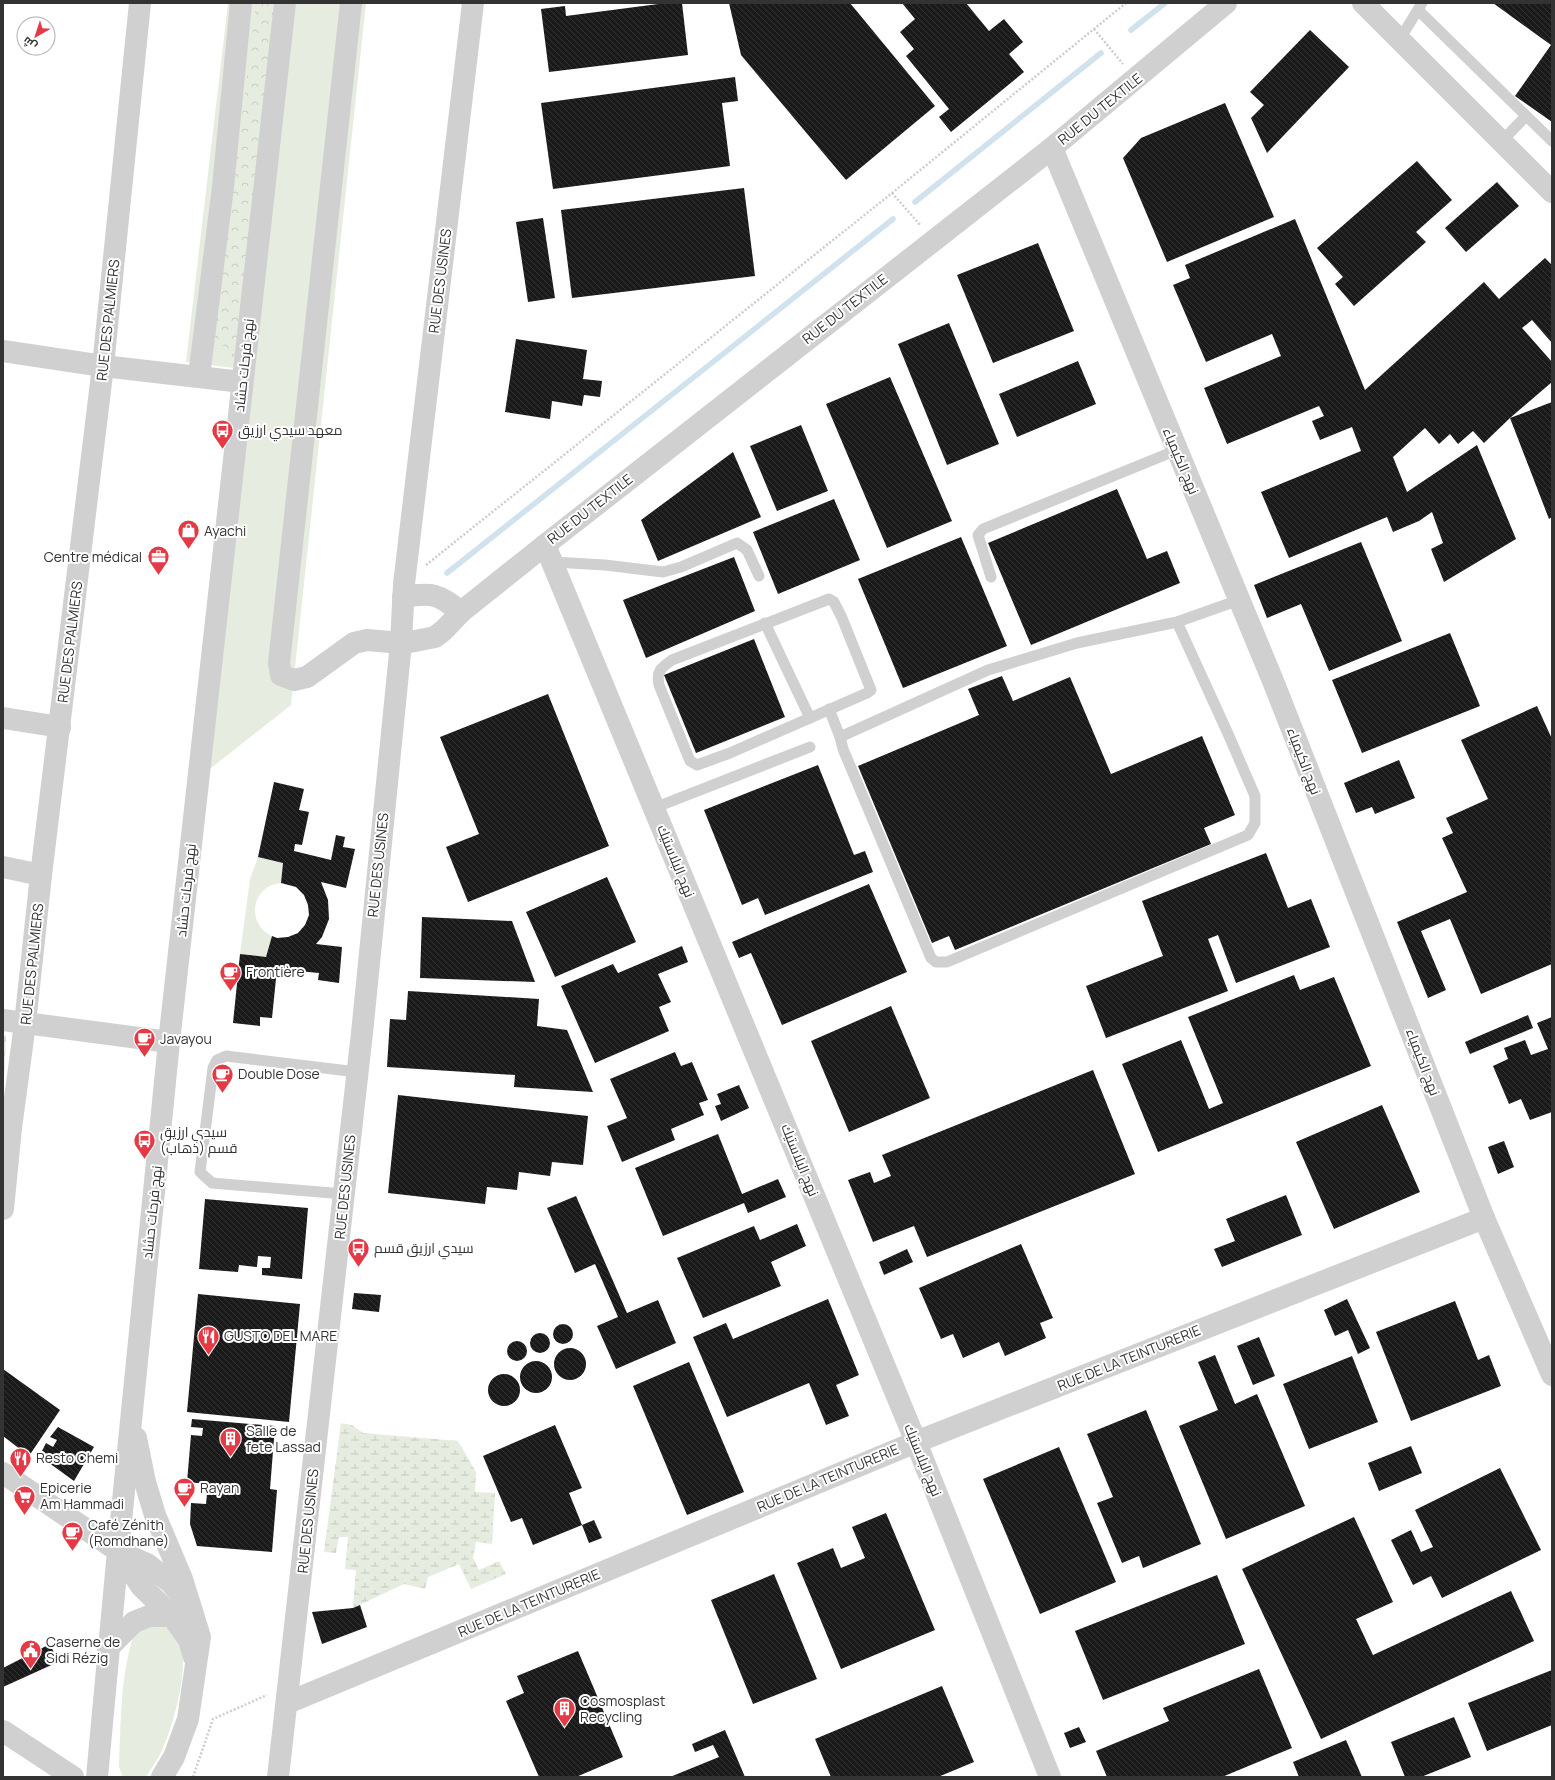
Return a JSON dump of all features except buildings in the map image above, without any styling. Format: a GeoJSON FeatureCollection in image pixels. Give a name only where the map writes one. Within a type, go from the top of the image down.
{"type":"FeatureCollection","features":[{"type":"Feature","properties":{"kind":"street","name":"RUE DES PALMIERS"},"geometry":{"type":"LineString","coordinates":[[3,1209],[7,1125],[25,1024],[41,875],[103,366],[140,3]]}},
{"type":"Feature","properties":{"kind":"street"},"geometry":{"type":"LineString","coordinates":[[199,376],[223,187],[241,3]]}},
{"type":"Feature","properties":{"kind":"street","name":"نهج فرحات حشاد"},"geometry":{"type":"LineString","coordinates":[[97,1777],[108,1648],[169,1042],[285,3]]}},
{"type":"Feature","properties":{"kind":"street","name":"RUE DU TEXTILE"},"geometry":{"type":"LineString","coordinates":[[351,3],[279,664],[281,675],[294,680],[307,677],[354,643],[368,640],[401,643],[435,636],[444,630],[461,612],[549,554],[933,240],[1052,148],[1136,80],[1226,3]]}},
{"type":"Feature","properties":{"kind":"street","name":"RUE DES USINES"},"geometry":{"type":"LineString","coordinates":[[278,1777],[358,1072],[401,643],[406,559],[473,3]]}},
{"type":"Feature","properties":{"kind":"street"},"geometry":{"type":"LineString","coordinates":[[1363,3],[1552,192]]}},
{"type":"Feature","properties":{"kind":"street","name":"نهج الكيمياء"},"geometry":{"type":"LineString","coordinates":[[1052,148],[1273,681],[1484,1218],[1552,1375]]}},
{"type":"Feature","properties":{"kind":"street"},"geometry":{"type":"LineString","coordinates":[[3,351],[103,366],[242,382]]}},
{"type":"Feature","properties":{"kind":"street","name":"نهج البلاستيك"},"geometry":{"type":"LineString","coordinates":[[549,554],[916,1442],[1050,1777]]}},
{"type":"Feature","properties":{"kind":"street"},"geometry":{"type":"LineString","coordinates":[[403,591],[434,595],[442,598],[461,612]]}},
{"type":"Feature","properties":{"kind":"street"},"geometry":{"type":"LineString","coordinates":[[3,718],[60,727]]}},
{"type":"Feature","properties":{"kind":"street"},"geometry":{"type":"LineString","coordinates":[[3,867],[41,875]]}},
{"type":"Feature","properties":{"kind":"street"},"geometry":{"type":"LineString","coordinates":[[3,1020],[169,1042]]}},
{"type":"Feature","properties":{"kind":"street","name":"RUE DE LA TEINTURERIE"},"geometry":{"type":"LineString","coordinates":[[288,1697],[916,1442],[1484,1218]]}},
{"type":"Feature","properties":{"kind":"street"},"geometry":{"type":"LineString","coordinates":[[131,1418],[145,1482],[155,1515],[182,1578],[200,1637],[194,1689],[188,1719],[174,1757],[162,1777]]}},
{"type":"Feature","properties":{"kind":"street"},"geometry":{"type":"LineString","coordinates":[[3,1474],[118,1551],[147,1564],[170,1582],[191,1606]]}},
{"type":"Feature","properties":{"kind":"street"},"geometry":{"type":"LineString","coordinates":[[118,1551],[142,1586],[172,1616],[190,1640],[196,1664]]}},
{"type":"Feature","properties":{"kind":"street"},"geometry":{"type":"LineString","coordinates":[[108,1648],[134,1622],[149,1616],[172,1616]]}},
{"type":"Feature","properties":{"kind":"street"},"geometry":{"type":"LineString","coordinates":[[3,1732],[73,1777]]}},
{"type":"Feature","properties":{"kind":"lane"},"geometry":{"type":"LineString","coordinates":[[1400,39],[1420,7],[1552,141]]}},
{"type":"Feature","properties":{"kind":"lane"},"geometry":{"type":"LineString","coordinates":[[1502,141],[1526,116]]}},
{"type":"Feature","properties":{"kind":"lane"},"geometry":{"type":"LineString","coordinates":[[991,577],[978,535],[983,529],[1177,450]]}},
{"type":"Feature","properties":{"kind":"lane"},"geometry":{"type":"LineString","coordinates":[[549,554],[605,565],[663,572],[681,567],[737,543],[747,550],[759,576]]}},
{"type":"Feature","properties":{"kind":"lane"},"geometry":{"type":"LineString","coordinates":[[829,598],[834,602],[871,690],[867,694],[829,709],[730,753],[697,765],[690,761],[659,685],[657,676],[659,669],[672,660],[765,623],[829,598]]}},
{"type":"Feature","properties":{"kind":"lane"},"geometry":{"type":"LineString","coordinates":[[840,737],[988,670],[1076,643],[1177,622],[1239,600]]}},
{"type":"Feature","properties":{"kind":"lane"},"geometry":{"type":"LineString","coordinates":[[829,709],[843,749],[931,958],[936,962],[947,962],[1248,835],[1255,822],[1255,796],[1230,736],[1177,622]]}},
{"type":"Feature","properties":{"kind":"lane"},"geometry":{"type":"LineString","coordinates":[[765,623],[810,718]]}},
{"type":"Feature","properties":{"kind":"lane"},"geometry":{"type":"LineString","coordinates":[[654,808],[810,747]]}},
{"type":"Feature","properties":{"kind":"lane"},"geometry":{"type":"LineString","coordinates":[[344,1194],[212,1183],[200,1172],[213,1068],[217,1060],[226,1056],[358,1072]]}},
{"type":"Feature","properties":{"kind":"path"},"geometry":{"type":"LineString","coordinates":[[403,591],[1126,3]]}},
{"type":"Feature","properties":{"kind":"path"},"geometry":{"type":"LineString","coordinates":[[1094,29],[1136,80]]}},
{"type":"Feature","properties":{"kind":"path"},"geometry":{"type":"LineString","coordinates":[[892,193],[933,240]]}},
{"type":"Feature","properties":{"kind":"path"},"geometry":{"type":"LineString","coordinates":[[193,1777],[213,1719],[271,1693],[288,1697]]}},
{"type":"Feature","properties":{"kind":"green space"},"geometry":{"type":"Polygon","coordinates":[[[228,3],[366,3],[291,705],[192,783],[234,368],[186,362],[228,3]]]}},
{"type":"Feature","properties":{"kind":"green space"},"geometry":{"type":"Polygon","coordinates":[[[256,3],[276,3],[238,351],[233,364],[224,362],[225,346],[214,344],[256,3]]]}},
{"type":"Feature","properties":{"kind":"green space"},"geometry":{"type":"Polygon","coordinates":[[[258,857],[283,863],[281,883],[271,885],[264,890],[258,897],[256,906],[255,914],[258,923],[263,930],[272,936],[266,957],[240,954],[250,879],[258,857]]]}},
{"type":"Feature","properties":{"kind":"green space"},"geometry":{"type":"Polygon","coordinates":[[[3,1035],[6,1035],[3,1101],[3,1035]]]}},
{"type":"Feature","properties":{"kind":"green space"},"geometry":{"type":"Polygon","coordinates":[[[341,1423],[352,1425],[363,1433],[458,1441],[476,1472],[475,1492],[495,1493],[492,1544],[476,1542],[473,1558],[479,1570],[499,1561],[506,1574],[471,1589],[459,1564],[428,1577],[425,1589],[404,1584],[353,1608],[356,1570],[345,1569],[348,1537],[339,1537],[336,1553],[324,1552],[341,1423]]]}},
{"type":"Feature","properties":{"kind":"green space"},"geometry":{"type":"Polygon","coordinates":[[[148,1624],[169,1628],[178,1636],[182,1650],[183,1666],[181,1685],[167,1737],[161,1752],[146,1777],[123,1777],[119,1767],[122,1699],[126,1664],[135,1631],[148,1624]]]}},
{"type":"Feature","properties":{"kind":"waterway"},"geometry":{"type":"LineString","coordinates":[[1131,30],[1165,3]]}},
{"type":"Feature","properties":{"kind":"waterway"},"geometry":{"type":"LineString","coordinates":[[915,202],[1101,53]]}},
{"type":"Feature","properties":{"kind":"waterway"},"geometry":{"type":"LineString","coordinates":[[447,573],[893,219]]}},
{"type":"Feature","properties":{"kind":"place","name":"معهد سيدي ارزيق"},"geometry":{"type":"Point","coordinates":[223,450]}},
{"type":"Feature","properties":{"kind":"place","name":"Ayachi"},"geometry":{"type":"Point","coordinates":[189,550]}},
{"type":"Feature","properties":{"kind":"place","name":"Centre médical"},"geometry":{"type":"Point","coordinates":[158,576]}},
{"type":"Feature","properties":{"kind":"place","name":"Frontière"},"geometry":{"type":"Point","coordinates":[230,992]}},
{"type":"Feature","properties":{"kind":"place","name":"Javayou"},"geometry":{"type":"Point","coordinates":[145,1058]}},
{"type":"Feature","properties":{"kind":"place","name":"Double Dose"},"geometry":{"type":"Point","coordinates":[222,1094]}},
{"type":"Feature","properties":{"kind":"place","name":"سيدي ارزيق قسم (ذهاب)"},"geometry":{"type":"Point","coordinates":[144,1160]}},
{"type":"Feature","properties":{"kind":"place","name":"سيدي ارزيق قسم"},"geometry":{"type":"Point","coordinates":[359,1268]}},
{"type":"Feature","properties":{"kind":"place","name":"GUSTO DEL MARE"},"geometry":{"type":"Point","coordinates":[208,1356]}},
{"type":"Feature","properties":{"kind":"place","name":"Salle de fete Lassad"},"geometry":{"type":"Point","coordinates":[231,1458]}},
{"type":"Feature","properties":{"kind":"place","name":"Resto Chemi"},"geometry":{"type":"Point","coordinates":[20,1478]}},
{"type":"Feature","properties":{"kind":"place","name":"Rayan"},"geometry":{"type":"Point","coordinates":[185,1508]}},
{"type":"Feature","properties":{"kind":"place","name":"Epicerie Am Hammadi"},"geometry":{"type":"Point","coordinates":[25,1516]}},
{"type":"Feature","properties":{"kind":"place","name":"Café Zénith (Romdhane)"},"geometry":{"type":"Point","coordinates":[73,1552]}},
{"type":"Feature","properties":{"kind":"place","name":"Caserne de Sidi Rézig"},"geometry":{"type":"Point","coordinates":[30,1670]}},
{"type":"Feature","properties":{"kind":"place","name":"Cosmosplast Recycling"},"geometry":{"type":"Point","coordinates":[565,1728]}}]}
